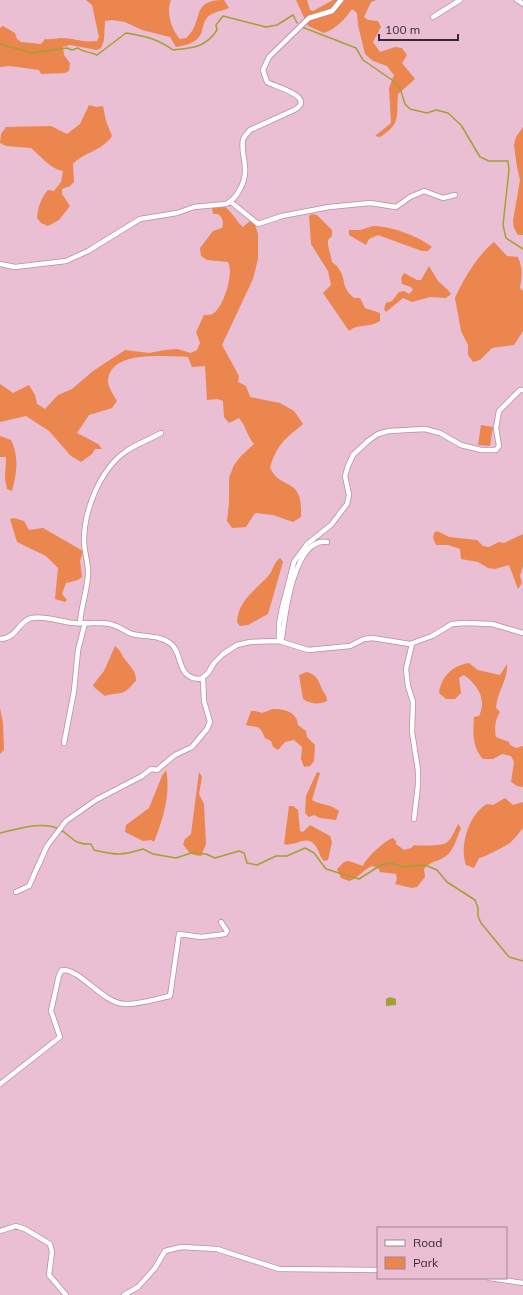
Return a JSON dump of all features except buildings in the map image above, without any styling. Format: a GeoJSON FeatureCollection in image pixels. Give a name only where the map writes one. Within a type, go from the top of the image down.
{"type":"FeatureCollection","features":[{"type":"Feature","properties":{"kind":"street"},"geometry":{"type":"LineString","coordinates":[[0,264],[15,267],[66,261],[88,251],[140,219],[177,213],[194,207],[226,204],[231,202],[241,186],[246,171],[242,145],[246,134],[250,130],[294,110],[299,106],[300,101],[295,94],[267,82],[264,74],[265,63],[309,18],[332,10],[341,0]]}},
{"type":"Feature","properties":{"kind":"street"},"geometry":{"type":"LineString","coordinates":[[433,16],[460,0]]}},
{"type":"Feature","properties":{"kind":"street"},"geometry":{"type":"LineString","coordinates":[[517,0],[523,4]]}},
{"type":"Feature","properties":{"kind":"street"},"geometry":{"type":"LineString","coordinates":[[231,202],[258,224],[282,216],[329,207],[370,203],[396,207],[410,197],[424,192],[443,198],[455,195]]}},
{"type":"Feature","properties":{"kind":"street"},"geometry":{"type":"LineString","coordinates":[[280,641],[279,624],[294,562],[307,544],[330,525],[347,504],[349,496],[345,476],[353,455],[378,434],[389,430],[407,429],[433,430],[461,445],[481,450],[496,450],[499,446],[496,428],[499,411],[523,390]]}},
{"type":"Feature","properties":{"kind":"street"},"geometry":{"type":"LineString","coordinates":[[64,743],[74,692],[82,623],[81,605],[88,576],[84,542],[85,527],[95,494],[102,480],[118,458],[129,449],[161,433]]}},
{"type":"Feature","properties":{"kind":"street"},"geometry":{"type":"LineString","coordinates":[[280,641],[289,597],[301,560],[314,545],[327,542]]}},
{"type":"Feature","properties":{"kind":"street"},"geometry":{"type":"LineString","coordinates":[[0,639],[10,637],[25,622],[33,618],[110,624],[133,634],[166,640],[175,647],[179,663],[186,673],[195,679],[203,679]]}},
{"type":"Feature","properties":{"kind":"street"},"geometry":{"type":"LineString","coordinates":[[16,892],[29,886],[43,853],[66,821],[96,800],[142,776],[151,769],[157,770],[175,756],[190,749],[196,744],[207,729],[210,722],[204,700],[203,679],[218,659],[228,650],[250,642],[280,641],[308,650],[350,646],[364,639],[372,638],[412,644],[432,636],[448,626],[457,623],[492,624],[523,633]]}},
{"type":"Feature","properties":{"kind":"street"},"geometry":{"type":"LineString","coordinates":[[412,644],[406,669],[408,686],[413,702],[412,732],[418,770],[418,785],[414,818]]}},
{"type":"Feature","properties":{"kind":"street"},"geometry":{"type":"LineString","coordinates":[[0,1084],[60,1037],[51,1010],[59,974],[62,970],[71,971],[109,999],[119,1003],[137,1003],[170,996],[179,934],[201,936],[224,934],[227,931],[221,922]]}},
{"type":"Feature","properties":{"kind":"street"},"geometry":{"type":"LineString","coordinates":[[0,1231],[16,1226],[25,1229],[50,1244],[52,1252],[48,1275],[66,1295]]}},
{"type":"Feature","properties":{"kind":"street"},"geometry":{"type":"LineString","coordinates":[[124,1295],[138,1287],[155,1268],[165,1251],[181,1247],[217,1249],[279,1269],[377,1270]]}},
{"type":"Feature","properties":{"kind":"street"},"geometry":{"type":"LineString","coordinates":[[496,1279],[523,1283]]}},
{"type":"Feature","properties":{"kind":"green space"},"geometry":{"type":"Polygon","coordinates":[[[86,0],[171,0],[169,10],[170,20],[180,39],[186,38],[192,32],[199,13],[206,4],[213,1],[224,0],[229,8],[213,13],[208,17],[205,20],[200,35],[192,43],[176,47],[170,37],[142,30],[125,22],[112,20],[105,21],[104,40],[101,48],[97,50],[70,45],[63,47],[64,55],[70,63],[69,71],[65,73],[41,74],[39,70],[10,66],[0,67],[0,28],[3,26],[15,33],[17,39],[21,42],[41,44],[45,39],[61,38],[97,41],[99,37],[92,5],[86,0]]]}},
{"type":"Feature","properties":{"kind":"green space"},"geometry":{"type":"Polygon","coordinates":[[[296,0],[307,0],[310,10],[313,11],[333,0],[376,0],[371,2],[364,17],[368,20],[378,21],[381,27],[373,42],[380,52],[395,47],[402,48],[407,55],[402,63],[415,79],[398,94],[395,123],[380,137],[375,136],[391,123],[389,88],[394,75],[387,66],[373,61],[365,54],[358,25],[357,13],[352,9],[340,23],[324,33],[308,26],[296,0]]]}},
{"type":"Feature","properties":{"kind":"green space"},"geometry":{"type":"Polygon","coordinates":[[[89,105],[96,107],[103,106],[106,121],[112,136],[103,145],[77,160],[73,164],[74,182],[70,186],[62,189],[62,194],[70,206],[59,220],[48,226],[41,223],[37,218],[39,206],[43,196],[48,190],[54,191],[61,182],[63,171],[54,168],[31,148],[6,146],[0,143],[1,134],[6,127],[51,126],[67,134],[80,124],[89,105]]]}},
{"type":"Feature","properties":{"kind":"green space"},"geometry":{"type":"Polygon","coordinates":[[[523,127],[523,235],[518,235],[514,228],[513,221],[520,180],[514,145],[516,137],[523,127]]]}},
{"type":"Feature","properties":{"kind":"green space"},"geometry":{"type":"Polygon","coordinates":[[[225,207],[243,227],[250,221],[255,225],[258,234],[258,259],[253,279],[222,345],[239,376],[238,382],[246,386],[250,397],[280,403],[294,411],[303,424],[279,447],[270,468],[280,480],[295,489],[299,495],[301,517],[293,522],[273,515],[255,513],[246,527],[232,528],[227,521],[229,478],[234,465],[254,444],[239,418],[229,423],[224,417],[223,401],[218,399],[207,400],[205,366],[192,367],[188,357],[140,357],[128,359],[118,364],[111,371],[108,381],[110,389],[117,401],[112,408],[89,415],[77,433],[98,444],[102,449],[95,449],[92,454],[81,462],[71,456],[49,431],[26,416],[0,422],[0,384],[13,393],[29,385],[35,395],[37,404],[45,409],[58,395],[72,389],[93,371],[125,350],[149,353],[177,349],[191,353],[197,350],[200,343],[196,332],[204,315],[212,314],[218,309],[229,281],[230,267],[228,262],[207,260],[201,256],[200,248],[213,231],[222,228],[222,219],[218,214],[213,214],[212,208],[225,207]]]}},
{"type":"Feature","properties":{"kind":"green space"},"geometry":{"type":"Polygon","coordinates":[[[312,214],[317,215],[332,230],[332,236],[328,240],[328,243],[332,262],[338,267],[343,277],[345,287],[354,298],[360,298],[365,308],[380,313],[380,321],[356,327],[349,331],[323,293],[331,285],[328,271],[311,244],[309,216],[312,214]]]}},
{"type":"Feature","properties":{"kind":"green space"},"geometry":{"type":"Polygon","coordinates":[[[373,226],[380,226],[404,232],[432,247],[428,251],[422,251],[378,235],[369,239],[366,245],[349,235],[349,230],[360,230],[373,226]]]}},
{"type":"Feature","properties":{"kind":"green space"},"geometry":{"type":"Polygon","coordinates":[[[494,242],[507,256],[518,257],[520,261],[522,272],[520,288],[523,291],[523,331],[514,345],[492,348],[480,360],[473,362],[468,355],[468,345],[461,331],[455,298],[462,283],[472,268],[482,254],[494,242]]]}},
{"type":"Feature","properties":{"kind":"green space"},"geometry":{"type":"Polygon","coordinates":[[[429,266],[438,281],[451,294],[446,298],[430,297],[412,302],[403,298],[386,312],[384,309],[386,303],[392,301],[399,292],[404,291],[409,294],[413,290],[411,287],[402,284],[401,278],[404,273],[417,280],[421,280],[429,266]]]}},
{"type":"Feature","properties":{"kind":"green space"},"geometry":{"type":"Polygon","coordinates":[[[481,425],[493,427],[490,446],[478,445],[481,425]]]}},
{"type":"Feature","properties":{"kind":"green space"},"geometry":{"type":"Polygon","coordinates":[[[0,436],[11,440],[14,446],[16,471],[12,491],[7,489],[5,479],[6,457],[0,457],[0,436]]]}},
{"type":"Feature","properties":{"kind":"green space"},"geometry":{"type":"Polygon","coordinates":[[[14,518],[24,521],[29,530],[43,528],[83,551],[80,561],[82,577],[78,580],[66,583],[62,594],[67,600],[65,602],[55,599],[58,568],[46,556],[17,542],[10,519],[14,518]]]}},
{"type":"Feature","properties":{"kind":"green space"},"geometry":{"type":"Polygon","coordinates":[[[437,531],[449,537],[477,540],[483,546],[489,547],[499,542],[504,543],[523,534],[523,566],[520,576],[522,583],[518,589],[509,565],[495,569],[488,568],[478,562],[461,559],[460,549],[448,545],[436,545],[433,538],[434,533],[437,531]]]}},
{"type":"Feature","properties":{"kind":"green space"},"geometry":{"type":"Polygon","coordinates":[[[280,558],[283,562],[268,614],[248,625],[240,626],[237,622],[238,614],[244,601],[269,575],[280,558]]]}},
{"type":"Feature","properties":{"kind":"green space"},"geometry":{"type":"Polygon","coordinates":[[[115,646],[135,673],[136,681],[125,692],[105,696],[93,685],[104,671],[115,646]]]}},
{"type":"Feature","properties":{"kind":"green space"},"geometry":{"type":"Polygon","coordinates":[[[469,663],[478,670],[500,675],[507,664],[506,676],[498,696],[496,708],[500,712],[496,721],[495,734],[496,737],[509,742],[510,745],[516,748],[523,746],[523,787],[517,786],[511,782],[514,762],[511,756],[502,754],[493,759],[483,759],[479,754],[475,744],[474,717],[479,716],[482,704],[480,693],[473,683],[464,675],[459,678],[461,693],[455,699],[446,699],[439,693],[442,682],[453,669],[469,663]]]}},
{"type":"Feature","properties":{"kind":"green space"},"geometry":{"type":"Polygon","coordinates":[[[307,672],[317,678],[326,695],[327,701],[315,703],[303,699],[299,675],[307,672]]]}},
{"type":"Feature","properties":{"kind":"green space"},"geometry":{"type":"Polygon","coordinates":[[[0,708],[3,723],[4,750],[0,754],[0,708]]]}},
{"type":"Feature","properties":{"kind":"green space"},"geometry":{"type":"Polygon","coordinates":[[[273,709],[290,712],[293,714],[298,725],[306,731],[307,737],[315,745],[314,761],[310,766],[304,767],[301,759],[302,747],[294,740],[285,742],[278,750],[273,747],[271,741],[265,738],[259,728],[246,725],[251,711],[262,713],[273,709]]]}},
{"type":"Feature","properties":{"kind":"green space"},"geometry":{"type":"Polygon","coordinates":[[[166,770],[168,788],[167,797],[160,824],[154,842],[151,840],[143,841],[125,832],[126,825],[149,808],[162,776],[166,770]]]}},
{"type":"Feature","properties":{"kind":"green space"},"geometry":{"type":"Polygon","coordinates":[[[199,772],[202,777],[199,794],[204,804],[206,844],[201,856],[190,853],[183,844],[185,839],[191,834],[199,772]]]}},
{"type":"Feature","properties":{"kind":"green space"},"geometry":{"type":"Polygon","coordinates":[[[317,772],[320,773],[312,800],[335,808],[339,811],[336,820],[320,818],[314,815],[309,817],[305,813],[306,796],[317,772]]]}},
{"type":"Feature","properties":{"kind":"green space"},"geometry":{"type":"Polygon","coordinates":[[[505,798],[513,805],[523,802],[523,828],[510,843],[479,858],[474,868],[466,865],[464,857],[465,840],[467,831],[475,815],[487,804],[493,805],[505,798]]]}},
{"type":"Feature","properties":{"kind":"green space"},"geometry":{"type":"Polygon","coordinates":[[[289,806],[293,806],[298,810],[300,831],[303,832],[310,825],[330,836],[332,842],[328,860],[324,861],[316,846],[311,842],[304,841],[284,844],[289,806]]]}},
{"type":"Feature","properties":{"kind":"green space"},"geometry":{"type":"Polygon","coordinates":[[[458,824],[461,828],[451,850],[443,858],[426,866],[424,869],[425,877],[417,887],[412,888],[395,884],[397,879],[396,874],[380,872],[379,869],[372,866],[349,881],[341,878],[337,869],[344,862],[349,861],[363,866],[367,859],[376,850],[389,839],[393,838],[396,841],[396,844],[404,850],[411,848],[414,845],[426,846],[446,843],[452,837],[458,824]]]}},
{"type":"Feature","properties":{"kind":"shaded area"},"geometry":{"type":"Polygon","coordinates":[[[390,997],[396,999],[396,1005],[386,1006],[386,999],[390,997]]]}},
{"type":"Feature","properties":{"kind":"waterway"},"geometry":{"type":"LineString","coordinates":[[0,44],[32,53],[67,48],[72,50],[78,48],[97,55],[126,33],[151,38],[173,50],[192,48],[203,44],[217,30],[216,25],[223,16],[266,27],[277,25],[293,15],[297,23]]}},
{"type":"Feature","properties":{"kind":"waterway"},"geometry":{"type":"LineString","coordinates":[[302,27],[356,48],[363,60],[395,82],[400,88],[405,104],[410,109],[427,113],[436,110],[448,113],[461,125],[480,157],[489,161],[508,161],[509,170],[503,225],[506,238],[523,249]]}},
{"type":"Feature","properties":{"kind":"waterway"},"geometry":{"type":"LineString","coordinates":[[0,833],[30,826],[45,826],[59,829],[76,842],[91,844],[94,850],[108,853],[123,854],[143,849],[153,854],[176,858],[191,853],[206,854],[215,858],[239,851],[244,853],[247,863],[257,865],[276,856],[287,856],[305,848],[314,853],[326,869],[359,879],[381,865],[390,863],[404,867],[425,865],[437,870],[447,882],[475,900],[481,923],[509,957],[523,961]]}}]}
